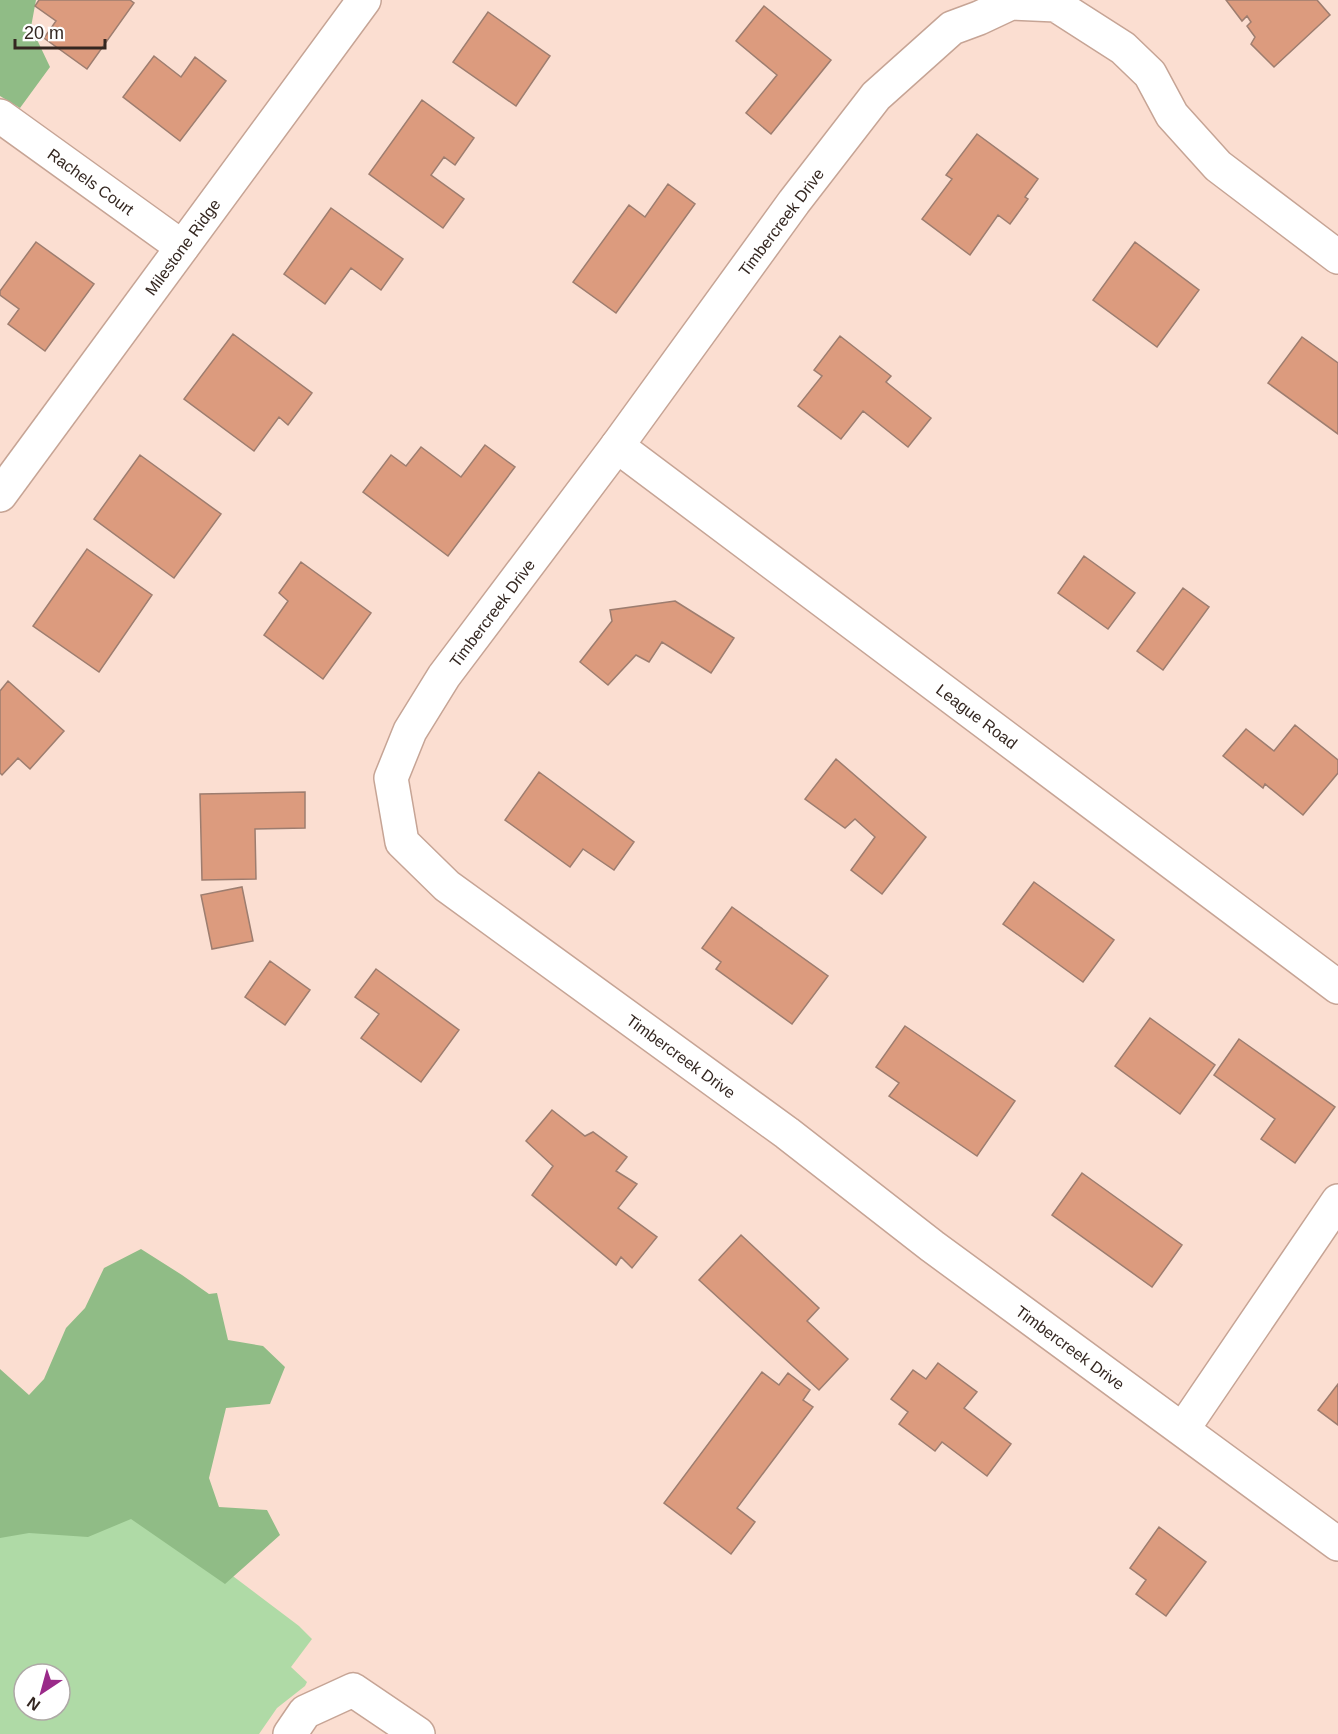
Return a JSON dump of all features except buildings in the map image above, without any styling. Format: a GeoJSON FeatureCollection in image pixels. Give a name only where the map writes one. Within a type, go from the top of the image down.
{"type":"FeatureCollection","features":[{"type":"Feature","properties":{"kind":"street","name":"Milestone Ridge"},"geometry":{"type":"LineString","coordinates":[[0,495],[364,0]]}},
{"type":"Feature","properties":{"kind":"street","name":"Timbercreek Drive"},"geometry":{"type":"LineString","coordinates":[[1338,257],[1218,166],[1172,115],[1150,74],[1123,48],[1056,5],[1011,3],[952,28],[876,96],[794,202],[617,446],[444,676],[410,731],[391,778],[402,842],[447,886],[787,1133],[932,1245],[1338,1544]]}},
{"type":"Feature","properties":{"kind":"street","name":"Rachels Court"},"geometry":{"type":"LineString","coordinates":[[0,116],[182,247]]}},
{"type":"Feature","properties":{"kind":"street","name":"League Road"},"geometry":{"type":"LineString","coordinates":[[617,446],[1338,987]]}},
{"type":"Feature","properties":{"kind":"street"},"geometry":{"type":"LineString","coordinates":[[1183,1429],[1338,1201]]}},
{"type":"Feature","properties":{"kind":"street"},"geometry":{"type":"LineString","coordinates":[[290,1734],[305,1712],[352,1690],[418,1734]]}},
{"type":"Feature","properties":{"kind":"green space"},"geometry":{"type":"Polygon","coordinates":[[[0,0],[36,0],[31,27],[50,67],[20,108],[0,96],[0,0]]]}},
{"type":"Feature","properties":{"kind":"green space"},"geometry":{"type":"Polygon","coordinates":[[[141,1249],[209,1294],[217,1293],[228,1340],[263,1346],[285,1367],[270,1404],[226,1408],[209,1478],[219,1507],[267,1510],[280,1535],[225,1584],[131,1519],[88,1537],[29,1533],[0,1538],[0,1369],[29,1395],[44,1379],[66,1328],[85,1308],[104,1268],[141,1249]]]}},
{"type":"Feature","properties":{"kind":"green space"},"geometry":{"type":"Polygon","coordinates":[[[0,1450],[205,1555],[299,1626],[312,1639],[291,1667],[307,1682],[305,1686],[277,1708],[259,1734],[0,1734],[0,1450]]]}}]}
